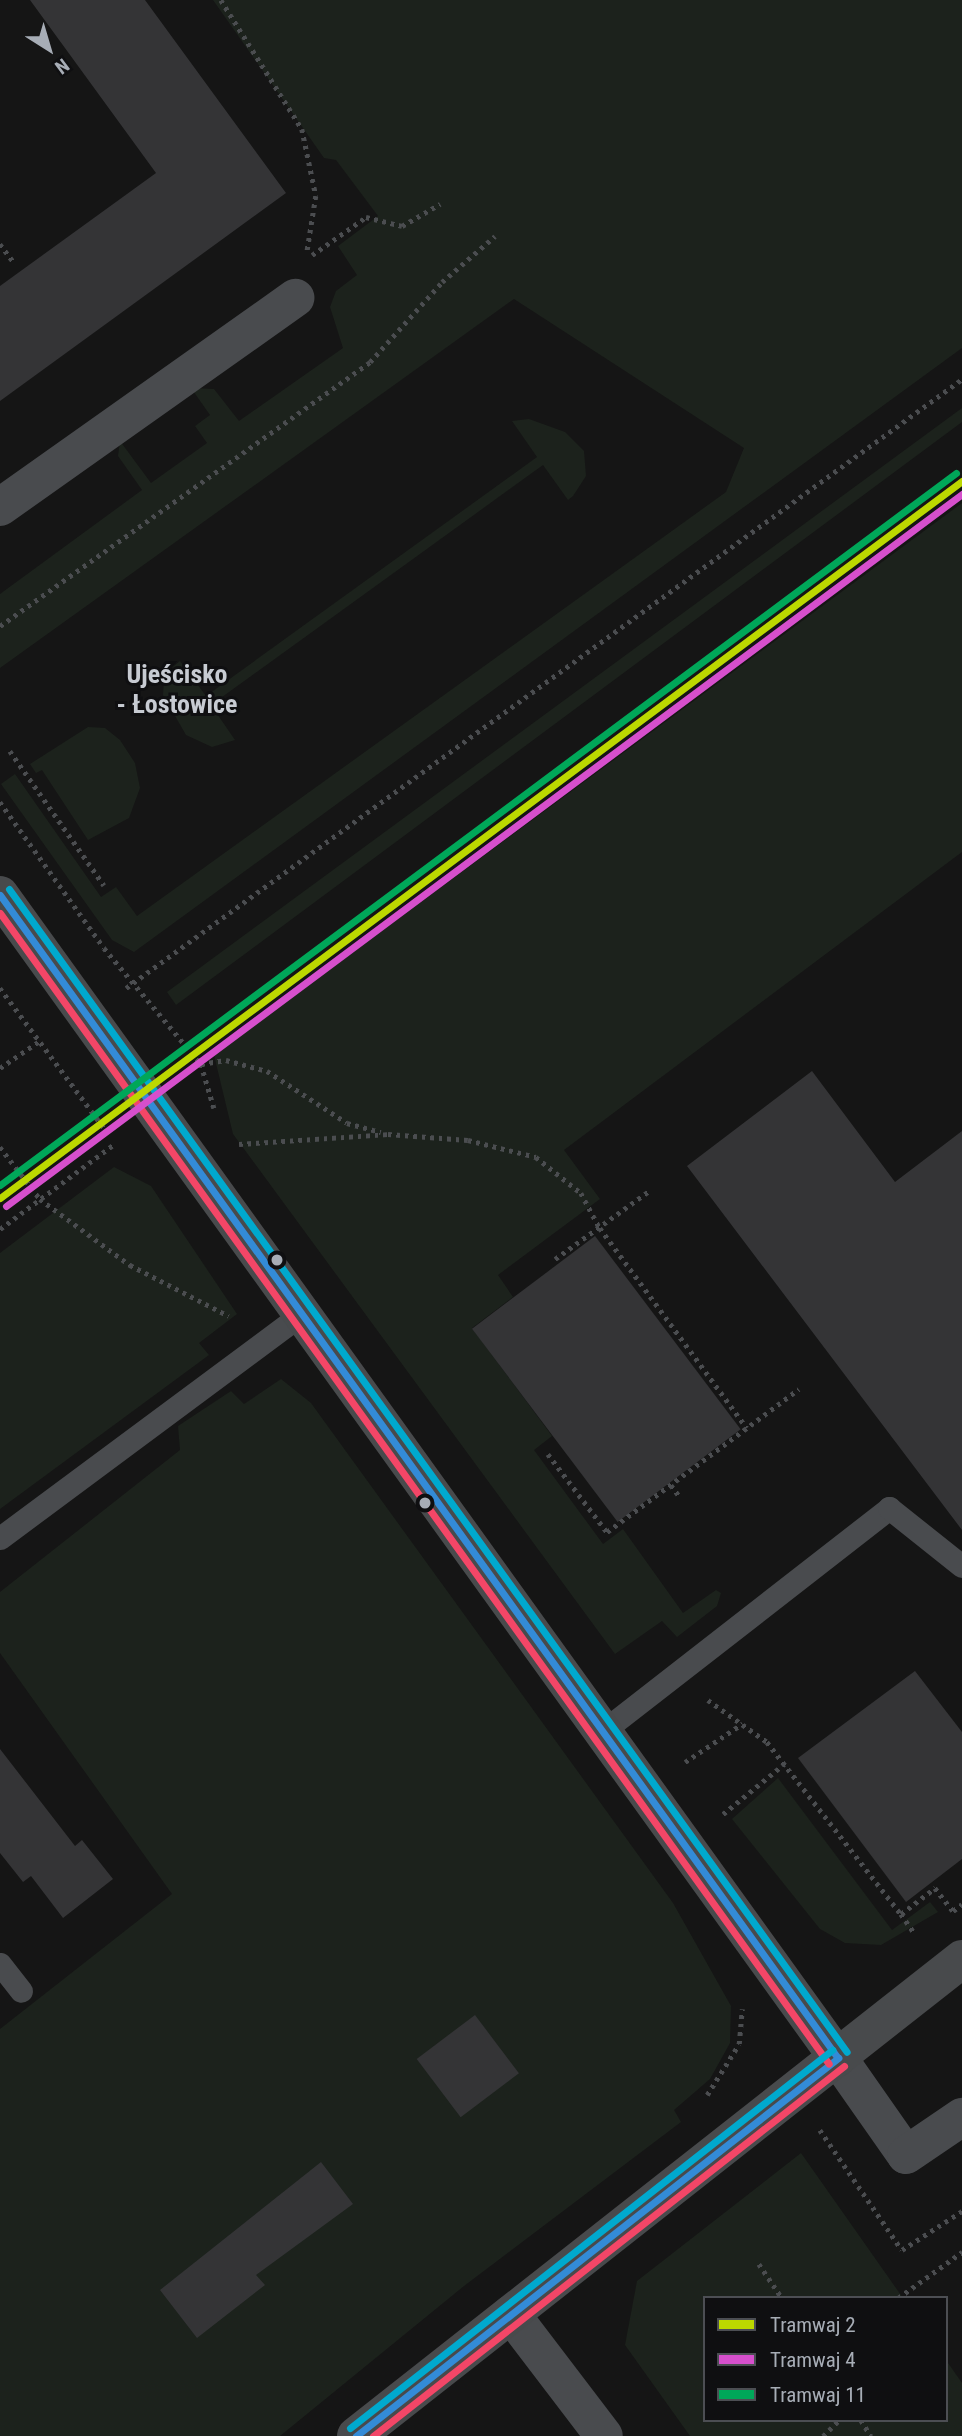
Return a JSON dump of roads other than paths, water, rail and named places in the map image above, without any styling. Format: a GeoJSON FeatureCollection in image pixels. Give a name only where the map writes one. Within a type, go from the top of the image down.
{"type":"FeatureCollection","features":[{"type":"Feature","properties":{"kind":"street"},"geometry":{"type":"LineString","coordinates":[[0,507],[295,298]]}},
{"type":"Feature","properties":{"kind":"street"},"geometry":{"type":"LineString","coordinates":[[0,895],[906,2155],[962,2117]]}},
{"type":"Feature","properties":{"kind":"street"},"geometry":{"type":"LineString","coordinates":[[356,2436],[962,1959]]}},
{"type":"Feature","properties":{"kind":"street"},"geometry":{"type":"LineString","coordinates":[[512,2314],[604,2436]]}},
{"type":"Feature","properties":{"kind":"lane"},"geometry":{"type":"LineString","coordinates":[[0,1538],[302,1314]]}},
{"type":"Feature","properties":{"kind":"lane"},"geometry":{"type":"LineString","coordinates":[[603,1731],[888,1508],[962,1566]]}},
{"type":"Feature","properties":{"kind":"lane"},"geometry":{"type":"LineString","coordinates":[[0,1964],[21,1991]]}},
{"type":"Feature","properties":{"kind":"tram line","name":"11"},"geometry":{"type":"LineString","coordinates":[[0,1185],[956,473]]}},
{"type":"Feature","properties":{"kind":"tram line","name":"2"},"geometry":{"type":"LineString","coordinates":[[0,1198],[962,481]]}},
{"type":"Feature","properties":{"kind":"tram line","name":"4"},"geometry":{"type":"LineString","coordinates":[[6,1206],[962,494]]}},
{"type":"Feature","properties":{"kind":"district","name":"Ujeścisko - Łostowice"},"geometry":{"type":"Point","coordinates":[177,690]}}]}
